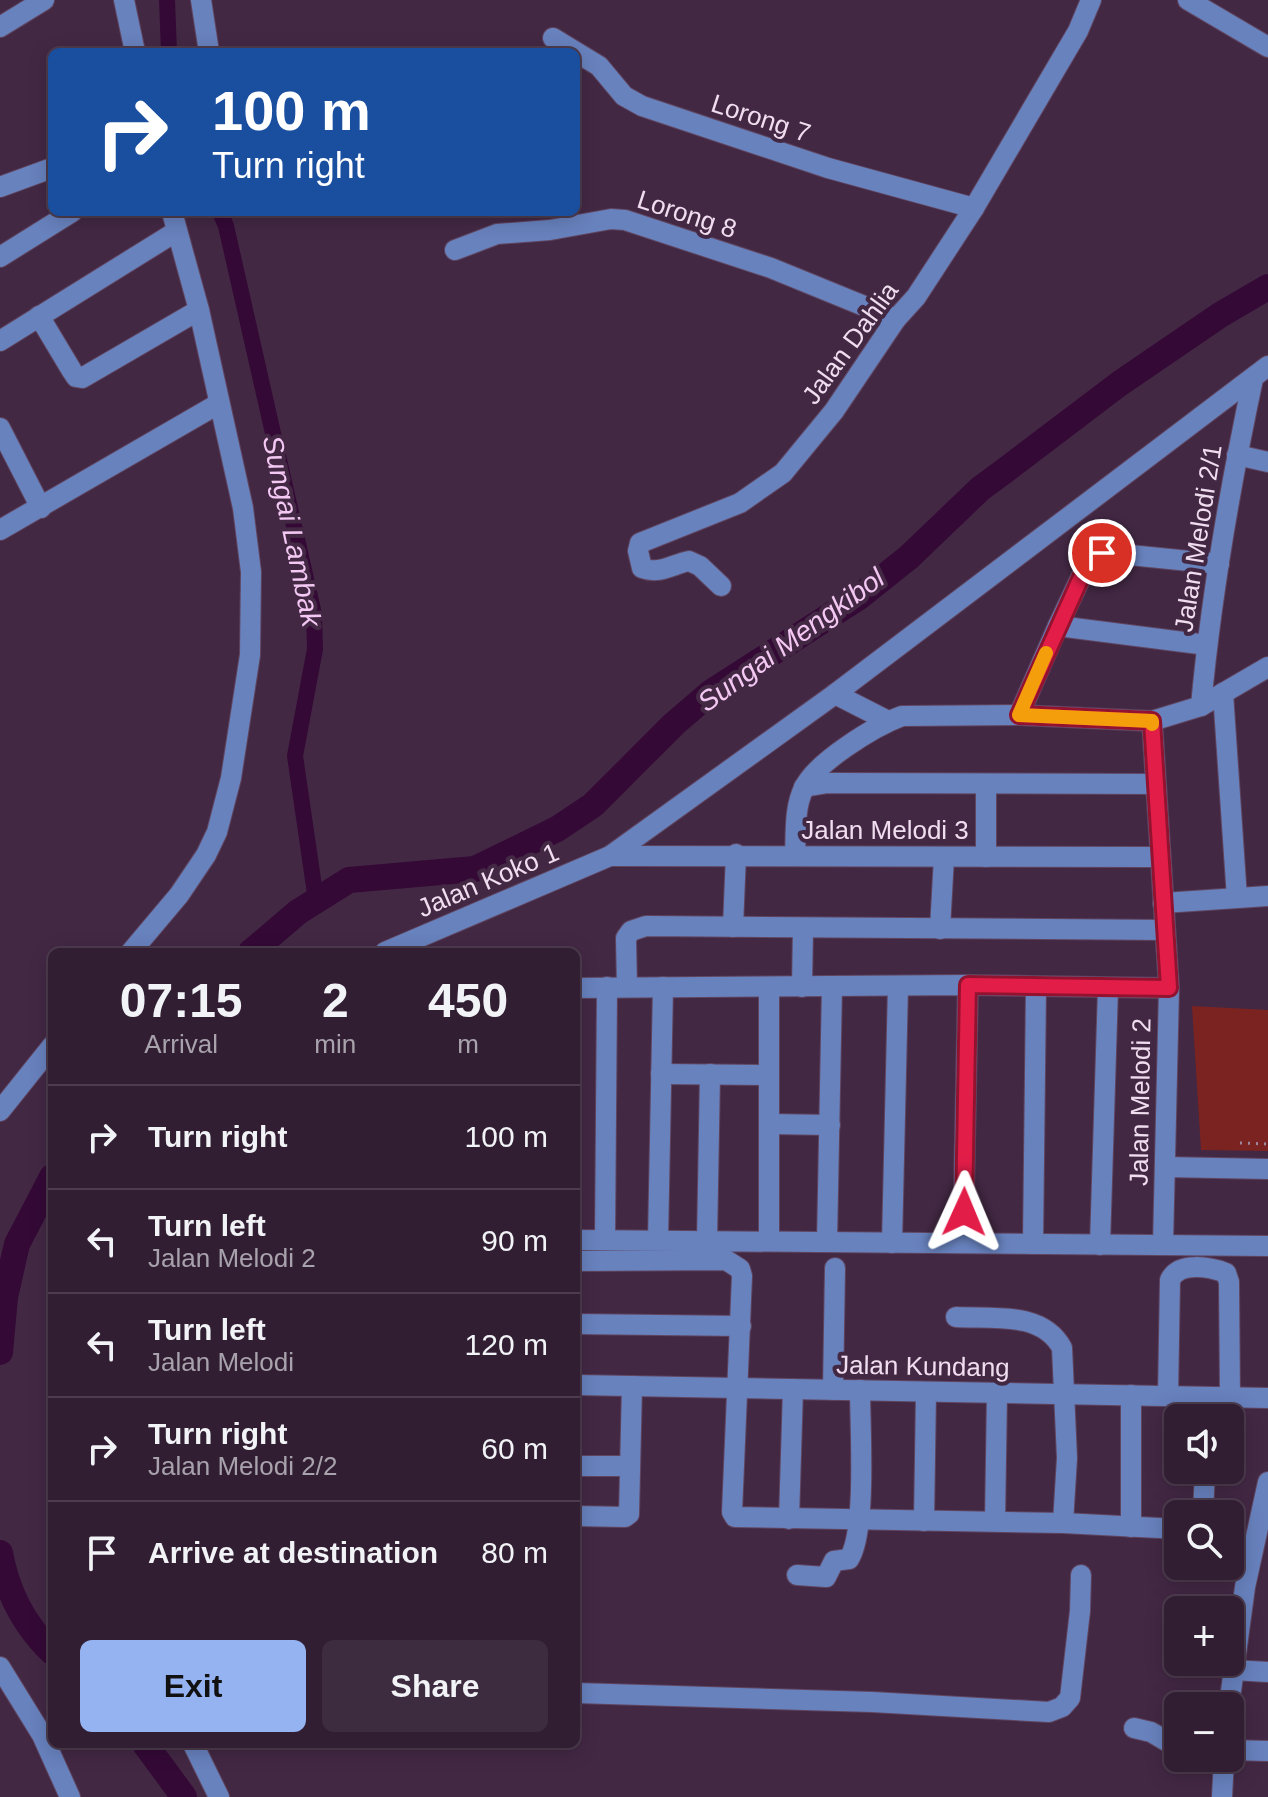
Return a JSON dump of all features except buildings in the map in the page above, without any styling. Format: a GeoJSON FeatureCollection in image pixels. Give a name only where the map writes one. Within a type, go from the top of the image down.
{"type":"FeatureCollection","features":[{"type":"Feature","properties":{"kind":"street"},"geometry":{"type":"LineString","coordinates":[[0,27],[44,0]]}},
{"type":"Feature","properties":{"kind":"street"},"geometry":{"type":"LineString","coordinates":[[124,0],[134,48]]}},
{"type":"Feature","properties":{"kind":"street"},"geometry":{"type":"LineString","coordinates":[[201,0],[208,48]]}},
{"type":"Feature","properties":{"kind":"street","name":"Jalan Dahlia"},"geometry":{"type":"LineString","coordinates":[[721,586],[700,566],[689,561],[651,572],[642,568],[638,551],[640,543],[740,503],[783,473],[834,411],[896,319],[916,297],[974,208],[1078,31],[1091,0]]}},
{"type":"Feature","properties":{"kind":"street"},"geometry":{"type":"LineString","coordinates":[[1188,0],[1268,47]]}},
{"type":"Feature","properties":{"kind":"street","name":"Lorong 7"},"geometry":{"type":"LineString","coordinates":[[553,38],[569,48]]}},
{"type":"Feature","properties":{"kind":"street","name":"Lorong 7"},"geometry":{"type":"LineString","coordinates":[[580,54],[599,66],[624,96],[642,106],[828,168],[974,208]]}},
{"type":"Feature","properties":{"kind":"street"},"geometry":{"type":"LineString","coordinates":[[0,187],[48,169]]}},
{"type":"Feature","properties":{"kind":"street"},"geometry":{"type":"LineString","coordinates":[[0,257],[66,216]]}},
{"type":"Feature","properties":{"kind":"street","name":"Lorong 8"},"geometry":{"type":"LineString","coordinates":[[455,250],[497,234],[550,230],[611,219],[625,220],[771,268],[896,319]]}},
{"type":"Feature","properties":{"kind":"street"},"geometry":{"type":"LineString","coordinates":[[0,341],[174,221],[199,310],[243,508],[249,551],[248,680],[231,778],[217,832],[206,855],[143,948]]}},
{"type":"Feature","properties":{"kind":"street"},"geometry":{"type":"LineString","coordinates":[[39,316],[76,377],[82,378],[199,310]]}},
{"type":"Feature","properties":{"kind":"street"},"geometry":{"type":"LineString","coordinates":[[610,856],[835,694],[1260,372]]}},
{"type":"Feature","properties":{"kind":"street","name":"Jalan Melodi 2/1"},"geometry":{"type":"LineString","coordinates":[[1201,706],[1207,645],[1237,455],[1260,372]]}},
{"type":"Feature","properties":{"kind":"street"},"geometry":{"type":"LineString","coordinates":[[0,530],[218,404]]}},
{"type":"Feature","properties":{"kind":"street"},"geometry":{"type":"LineString","coordinates":[[0,428],[41,508]]}},
{"type":"Feature","properties":{"kind":"street"},"geometry":{"type":"LineString","coordinates":[[1237,455],[1268,462]]}},
{"type":"Feature","properties":{"kind":"street"},"geometry":{"type":"LineString","coordinates":[[1019,715],[1083,573],[1095,555],[1110,553],[1219,564]]}},
{"type":"Feature","properties":{"kind":"street"},"geometry":{"type":"LineString","coordinates":[[1058,626],[1207,645]]}},
{"type":"Feature","properties":{"kind":"street"},"geometry":{"type":"LineString","coordinates":[[795,856],[804,787],[820,768],[888,721],[902,716],[1019,715],[1152,721],[1201,706],[1268,667]]}},
{"type":"Feature","properties":{"kind":"street"},"geometry":{"type":"LineString","coordinates":[[1223,693],[1237,898]]}},
{"type":"Feature","properties":{"kind":"street"},"geometry":{"type":"LineString","coordinates":[[835,694],[888,721]]}},
{"type":"Feature","properties":{"kind":"street","name":"Jalan Melodi 2"},"geometry":{"type":"LineString","coordinates":[[1152,721],[1169,988],[1163,1245]]}},
{"type":"Feature","properties":{"kind":"street"},"geometry":{"type":"LineString","coordinates":[[804,787],[828,783],[1155,784]]}},
{"type":"Feature","properties":{"kind":"street"},"geometry":{"type":"LineString","coordinates":[[986,784],[986,857]]}},
{"type":"Feature","properties":{"kind":"street"},"geometry":{"type":"LineString","coordinates":[[733,927],[736,854]]}},
{"type":"Feature","properties":{"kind":"street","name":"Jalan Melodi 3"},"geometry":{"type":"LineString","coordinates":[[610,856],[1160,857]]}},
{"type":"Feature","properties":{"kind":"street","name":"Jalan Koko 1"},"geometry":{"type":"LineString","coordinates":[[394,948],[610,856]]}},
{"type":"Feature","properties":{"kind":"street"},"geometry":{"type":"LineString","coordinates":[[940,929],[944,857]]}},
{"type":"Feature","properties":{"kind":"street"},"geometry":{"type":"LineString","coordinates":[[1163,903],[1268,896]]}},
{"type":"Feature","properties":{"kind":"street"},"geometry":{"type":"LineString","coordinates":[[605,1240],[617,987],[626,938],[631,931],[646,926],[1165,930]]}},
{"type":"Feature","properties":{"kind":"street"},"geometry":{"type":"LineString","coordinates":[[802,987],[803,928]]}},
{"type":"Feature","properties":{"kind":"street"},"geometry":{"type":"LineString","coordinates":[[580,988],[968,985],[1169,988]]}},
{"type":"Feature","properties":{"kind":"street"},"geometry":{"type":"LineString","coordinates":[[963,1243],[968,985]]}},
{"type":"Feature","properties":{"kind":"street"},"geometry":{"type":"LineString","coordinates":[[827,1242],[832,986]]}},
{"type":"Feature","properties":{"kind":"street"},"geometry":{"type":"LineString","coordinates":[[892,1243],[898,986]]}},
{"type":"Feature","properties":{"kind":"street"},"geometry":{"type":"LineString","coordinates":[[658,1240],[663,987]]}},
{"type":"Feature","properties":{"kind":"street"},"geometry":{"type":"LineString","coordinates":[[769,987],[769,1241]]}},
{"type":"Feature","properties":{"kind":"street"},"geometry":{"type":"LineString","coordinates":[[1033,1244],[1036,987]]}},
{"type":"Feature","properties":{"kind":"street"},"geometry":{"type":"LineString","coordinates":[[1100,1245],[1108,988]]}},
{"type":"Feature","properties":{"kind":"street"},"geometry":{"type":"LineString","coordinates":[[0,1111],[48,1051]]}},
{"type":"Feature","properties":{"kind":"street"},"geometry":{"type":"LineString","coordinates":[[661,1074],[769,1075]]}},
{"type":"Feature","properties":{"kind":"street"},"geometry":{"type":"LineString","coordinates":[[707,1241],[710,1074]]}},
{"type":"Feature","properties":{"kind":"street"},"geometry":{"type":"LineString","coordinates":[[770,1124],[830,1125]]}},
{"type":"Feature","properties":{"kind":"street"},"geometry":{"type":"LineString","coordinates":[[1165,1167],[1268,1169]]}},
{"type":"Feature","properties":{"kind":"street"},"geometry":{"type":"LineString","coordinates":[[580,1240],[1268,1246]]}},
{"type":"Feature","properties":{"kind":"street"},"geometry":{"type":"LineString","coordinates":[[580,1261],[726,1260],[740,1269],[739,1388],[732,1512],[740,1519],[995,1521],[1164,1528]]}},
{"type":"Feature","properties":{"kind":"street"},"geometry":{"type":"LineString","coordinates":[[833,1390],[835,1268]]}},
{"type":"Feature","properties":{"kind":"street"},"geometry":{"type":"LineString","coordinates":[[1168,1396],[1169,1289],[1172,1274],[1181,1268],[1226,1273],[1229,1282],[1230,1397]]}},
{"type":"Feature","properties":{"kind":"street"},"geometry":{"type":"LineString","coordinates":[[956,1317],[1033,1322],[1056,1336],[1062,1348],[1066,1394],[1067,1458],[1063,1523]]}},
{"type":"Feature","properties":{"kind":"street"},"geometry":{"type":"LineString","coordinates":[[580,1324],[741,1326]]}},
{"type":"Feature","properties":{"kind":"street","name":"Jalan Kundang"},"geometry":{"type":"LineString","coordinates":[[580,1385],[1268,1398]]}},
{"type":"Feature","properties":{"kind":"street"},"geometry":{"type":"LineString","coordinates":[[580,1516],[625,1517],[630,1510],[632,1386]]}},
{"type":"Feature","properties":{"kind":"street"},"geometry":{"type":"LineString","coordinates":[[789,1519],[793,1389]]}},
{"type":"Feature","properties":{"kind":"street"},"geometry":{"type":"LineString","coordinates":[[797,1575],[826,1577],[834,1561],[849,1559],[854,1552],[859,1520],[860,1390]]}},
{"type":"Feature","properties":{"kind":"street"},"geometry":{"type":"LineString","coordinates":[[924,1521],[926,1392]]}},
{"type":"Feature","properties":{"kind":"street"},"geometry":{"type":"LineString","coordinates":[[995,1521],[997,1393]]}},
{"type":"Feature","properties":{"kind":"street"},"geometry":{"type":"LineString","coordinates":[[1131,1395],[1131,1527]]}},
{"type":"Feature","properties":{"kind":"street"},"geometry":{"type":"LineString","coordinates":[[1207,1397],[1207,1404]]}},
{"type":"Feature","properties":{"kind":"street"},"geometry":{"type":"LineString","coordinates":[[580,1466],[630,1466]]}},
{"type":"Feature","properties":{"kind":"street"},"geometry":{"type":"LineString","coordinates":[[1244,1596],[1268,1482]]}},
{"type":"Feature","properties":{"kind":"street"},"geometry":{"type":"LineString","coordinates":[[580,1693],[872,1702],[1049,1712],[1062,1707],[1070,1698],[1081,1575]]}},
{"type":"Feature","properties":{"kind":"street"},"geometry":{"type":"LineString","coordinates":[[0,1667],[42,1735],[70,1797]]}},
{"type":"Feature","properties":{"kind":"street"},"geometry":{"type":"LineString","coordinates":[[1244,1671],[1268,1672]]}},
{"type":"Feature","properties":{"kind":"street"},"geometry":{"type":"LineString","coordinates":[[1134,1728],[1151,1732],[1164,1740]]}},
{"type":"Feature","properties":{"kind":"street"},"geometry":{"type":"LineString","coordinates":[[195,1748],[219,1797]]}},
{"type":"Feature","properties":{"kind":"street"},"geometry":{"type":"LineString","coordinates":[[1244,1750],[1268,1751]]}},
{"type":"Feature","properties":{"kind":"street"},"geometry":{"type":"LineString","coordinates":[[1222,1797],[1223,1772]]}},
{"type":"Feature","properties":{"kind":"path"},"geometry":{"type":"LineString","coordinates":[[1240,1143],[1268,1144]]}},
{"type":"Feature","properties":{"kind":"shaded area"},"geometry":{"type":"Polygon","coordinates":[[[1192,1006],[1268,1010],[1268,1151],[1201,1150],[1192,1006]]]}},
{"type":"Feature","properties":{"kind":"waterway","name":"Sungai Lambak"},"geometry":{"type":"LineString","coordinates":[[167,0],[169,48]]}},
{"type":"Feature","properties":{"kind":"waterway","name":"Sungai Lambak"},"geometry":{"type":"LineString","coordinates":[[222,216],[314,614],[315,649],[295,756],[316,900]]}},
{"type":"Feature","properties":{"kind":"waterway","name":"Sungai Mengkibol"},"geometry":{"type":"LineString","coordinates":[[256,948],[298,912],[349,880],[475,869],[557,829],[593,805],[674,724],[710,693],[859,597],[909,557],[980,489],[1119,384],[1220,315],[1268,287]]}},
{"type":"Feature","properties":{"kind":"waterway","name":"Sungai Mengkibol"},"geometry":{"type":"LineString","coordinates":[[0,1352],[5,1297],[17,1244],[48,1185]]}},
{"type":"Feature","properties":{"kind":"waterway","name":"Sungai Mengkibol"},"geometry":{"type":"LineString","coordinates":[[0,1553],[18,1607],[48,1648]]}},
{"type":"Feature","properties":{"kind":"waterway","name":"Sungai Mengkibol"},"geometry":{"type":"LineString","coordinates":[[148,1748],[184,1797]]}},
{"type":"Feature","properties":{"kind":"slow traffic"},"geometry":{"type":"LineString","coordinates":[[1046,653],[1019,715],[1152,721],[1152,724]]}},
{"type":"Feature","properties":{"kind":"route"},"geometry":{"type":"LineString","coordinates":[[964,1212],[968,985],[1169,988],[1152,721],[1019,715],[1083,573],[1091,559],[1102,553]]}}]}
